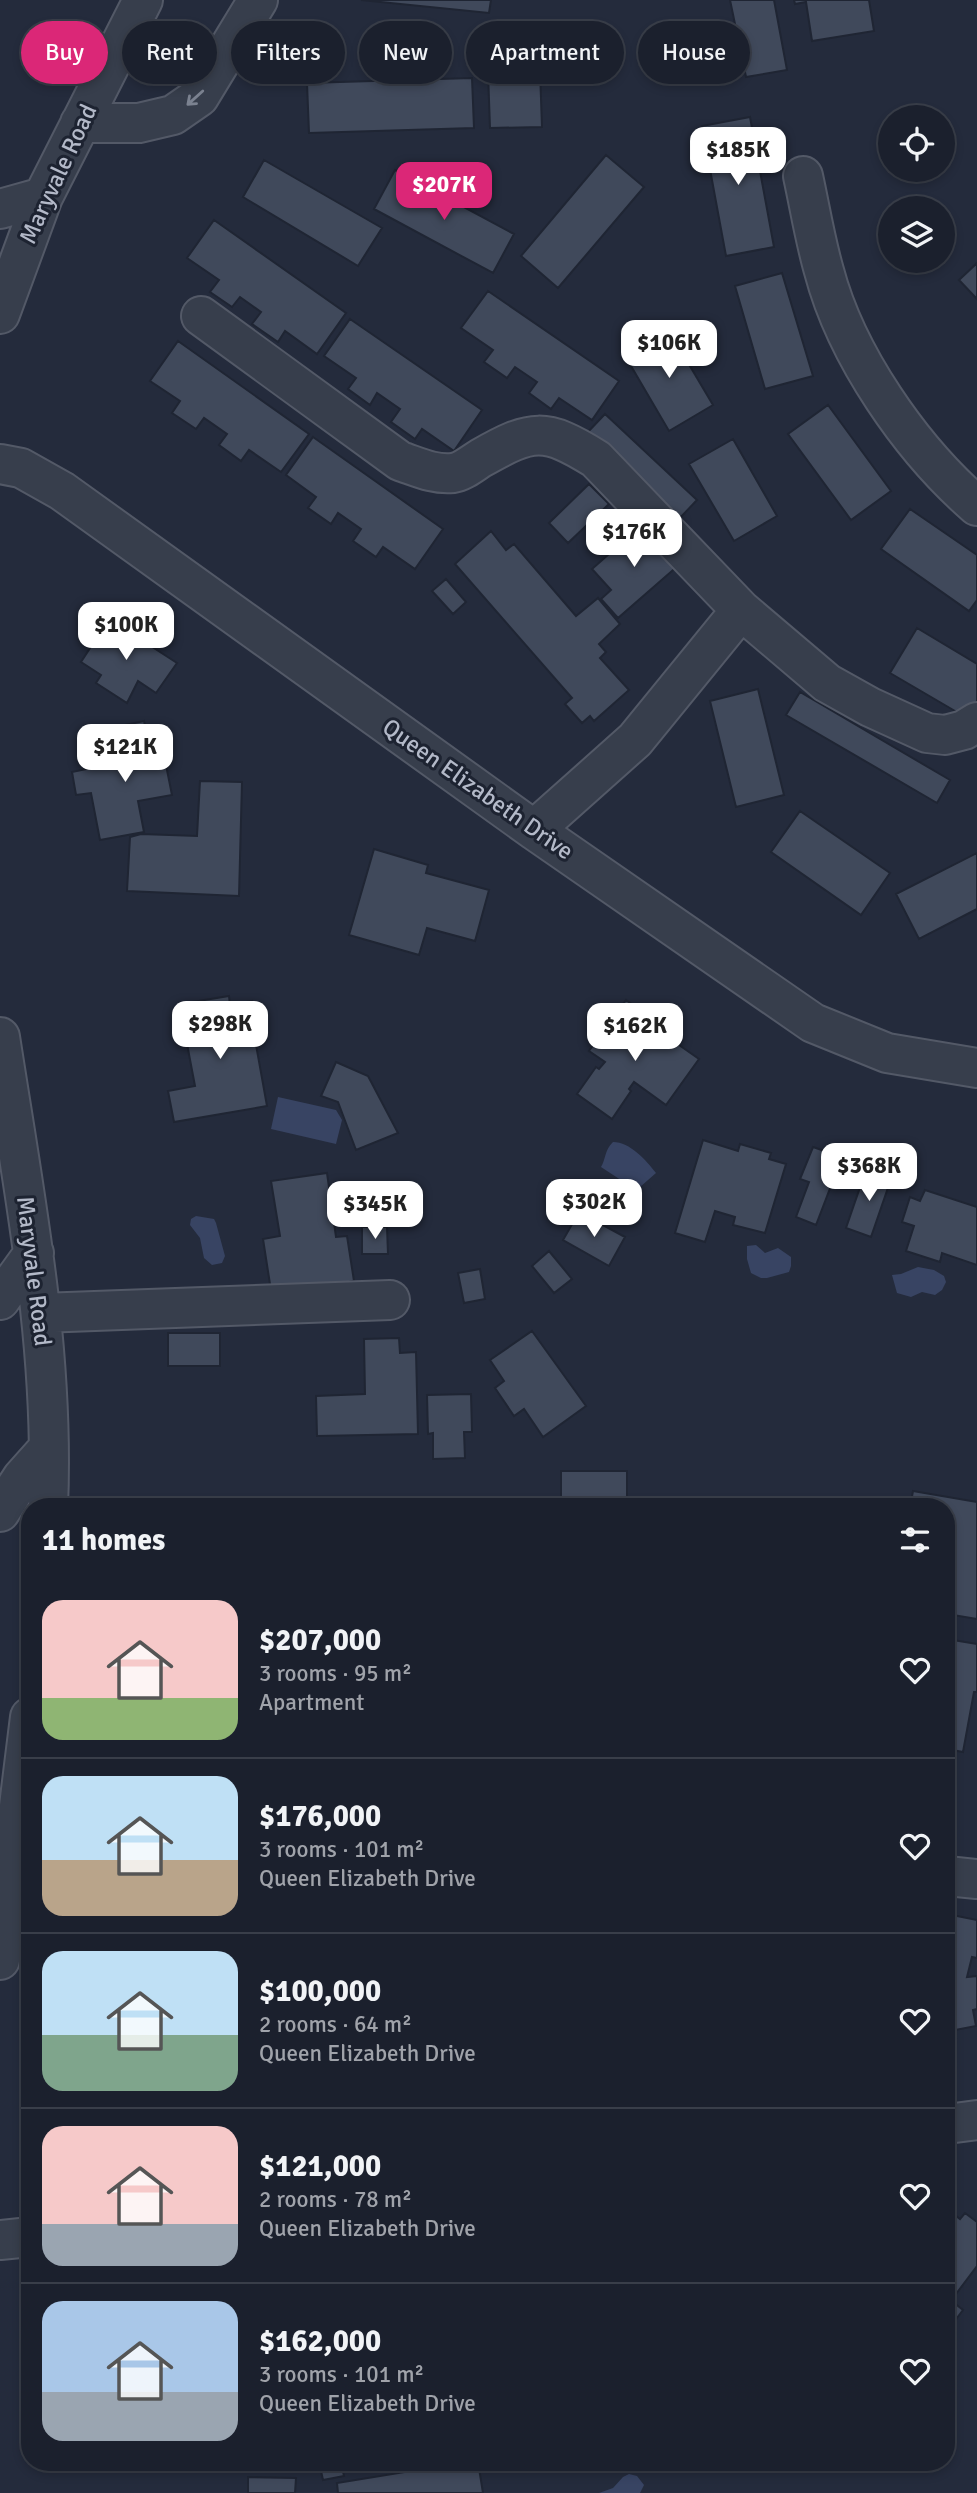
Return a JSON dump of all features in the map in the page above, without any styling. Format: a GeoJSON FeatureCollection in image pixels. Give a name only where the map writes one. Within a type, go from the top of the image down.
{"type":"FeatureCollection","features":[{"type":"Feature","properties":{"kind":"street","name":"Maryvale Road"},"geometry":{"type":"LineString","coordinates":[[0,314],[43,197],[143,0]]}},
{"type":"Feature","properties":{"kind":"street"},"geometry":{"type":"LineString","coordinates":[[80,123],[139,123],[173,115],[200,97],[258,0]]}},
{"type":"Feature","properties":{"kind":"street"},"geometry":{"type":"LineString","coordinates":[[803,176],[824,271],[835,304],[873,383],[902,425],[962,493],[977,506]]}},
{"type":"Feature","properties":{"kind":"street"},"geometry":{"type":"LineString","coordinates":[[0,209],[43,197]]}},
{"type":"Feature","properties":{"kind":"street"},"geometry":{"type":"LineString","coordinates":[[201,316],[400,461],[435,473],[456,473],[512,441],[543,434],[573,444],[596,459],[741,610],[827,682],[870,707],[927,733],[945,735],[964,730],[977,722]]}},
{"type":"Feature","properties":{"kind":"street","name":"Queen Elizabeth Drive"},"geometry":{"type":"LineString","coordinates":[[0,464],[21,468],[62,491],[534,830],[813,1023],[887,1053],[977,1068]]}},
{"type":"Feature","properties":{"kind":"street"},"geometry":{"type":"LineString","coordinates":[[534,830],[635,740],[741,610]]}},
{"type":"Feature","properties":{"kind":"street","name":"Maryvale Road"},"geometry":{"type":"LineString","coordinates":[[0,1037],[41,1312],[46,1366],[48,1498]]}},
{"type":"Feature","properties":{"kind":"street"},"geometry":{"type":"LineString","coordinates":[[0,1300],[34,1252]]}},
{"type":"Feature","properties":{"kind":"street"},"geometry":{"type":"LineString","coordinates":[[41,1312],[390,1300]]}},
{"type":"Feature","properties":{"kind":"street"},"geometry":{"type":"LineString","coordinates":[[0,1512],[22,1478],[47,1450]]}},
{"type":"Feature","properties":{"kind":"street"},"geometry":{"type":"LineString","coordinates":[[0,1960],[21,1793]]}},
{"type":"Feature","properties":{"kind":"street"},"geometry":{"type":"LineString","coordinates":[[955,1877],[977,1879]]}},
{"type":"Feature","properties":{"kind":"street"},"geometry":{"type":"LineString","coordinates":[[955,2123],[977,2120]]}},
{"type":"Feature","properties":{"kind":"street"},"geometry":{"type":"LineString","coordinates":[[0,2240],[21,2237]]}},
{"type":"Feature","properties":{"kind":"water"},"geometry":{"type":"Polygon","coordinates":[[[278,1097],[336,1110],[342,1120],[336,1144],[271,1129],[278,1097]]]}},
{"type":"Feature","properties":{"kind":"water"},"geometry":{"type":"Polygon","coordinates":[[[613,1142],[631,1148],[656,1173],[640,1187],[633,1188],[601,1167],[613,1142]]]}},
{"type":"Feature","properties":{"kind":"water"},"geometry":{"type":"Polygon","coordinates":[[[196,1216],[214,1219],[225,1256],[222,1263],[212,1265],[204,1258],[200,1238],[190,1225],[191,1219],[196,1216]]]}},
{"type":"Feature","properties":{"kind":"water"},"geometry":{"type":"Polygon","coordinates":[[[756,1245],[765,1253],[778,1248],[791,1257],[789,1272],[767,1278],[751,1273],[747,1246],[756,1245]]]}},
{"type":"Feature","properties":{"kind":"water"},"geometry":{"type":"Polygon","coordinates":[[[918,1267],[934,1270],[944,1276],[946,1282],[942,1290],[935,1295],[922,1292],[911,1297],[897,1293],[892,1275],[918,1267]]]}},
{"type":"Feature","properties":{"kind":"water"},"geometry":{"type":"Polygon","coordinates":[[[629,2474],[637,2476],[644,2485],[640,2493],[599,2493],[613,2488],[629,2474]]]}},
{"type":"Feature","properties":{"kind":"building"},"geometry":{"type":"Polygon","coordinates":[[[361,0],[491,0],[489,13],[361,0]]]}},
{"type":"Feature","properties":{"kind":"building"},"geometry":{"type":"Polygon","coordinates":[[[730,0],[774,0],[787,70],[750,76],[750,21],[734,21],[730,0]]]}},
{"type":"Feature","properties":{"kind":"building"},"geometry":{"type":"Polygon","coordinates":[[[794,0],[869,0],[874,31],[812,41],[806,2],[795,4],[794,0]]]}},
{"type":"Feature","properties":{"kind":"building"},"geometry":{"type":"Polygon","coordinates":[[[466,78],[466,84],[472,84],[474,128],[309,133],[307,84],[359,81],[359,84],[452,84],[452,79],[466,78]]]}},
{"type":"Feature","properties":{"kind":"building"},"geometry":{"type":"Polygon","coordinates":[[[488,84],[540,84],[542,127],[490,128],[488,84]]]}},
{"type":"Feature","properties":{"kind":"building"},"geometry":{"type":"Polygon","coordinates":[[[750,117],[774,247],[726,256],[702,126],[750,117]]]}},
{"type":"Feature","properties":{"kind":"building"},"geometry":{"type":"Polygon","coordinates":[[[606,155],[644,187],[558,288],[521,256],[606,155]]]}},
{"type":"Feature","properties":{"kind":"building"},"geometry":{"type":"Polygon","coordinates":[[[264,160],[382,228],[358,266],[243,197],[264,160]]]}},
{"type":"Feature","properties":{"kind":"building"},"geometry":{"type":"Polygon","coordinates":[[[395,170],[514,234],[493,273],[374,209],[395,170]]]}},
{"type":"Feature","properties":{"kind":"building"},"geometry":{"type":"Polygon","coordinates":[[[214,220],[346,313],[317,354],[285,331],[278,342],[252,324],[261,312],[240,297],[232,307],[210,292],[219,280],[187,258],[214,220]]]}},
{"type":"Feature","properties":{"kind":"building"},"geometry":{"type":"Polygon","coordinates":[[[977,263],[977,299],[959,280],[977,263]]]}},
{"type":"Feature","properties":{"kind":"building"},"geometry":{"type":"Polygon","coordinates":[[[782,273],[813,376],[765,389],[735,286],[782,273]]]}},
{"type":"Feature","properties":{"kind":"building"},"geometry":{"type":"Polygon","coordinates":[[[488,291],[619,381],[592,420],[559,398],[551,409],[529,393],[537,382],[515,367],[507,378],[484,362],[493,350],[461,328],[488,291]]]}},
{"type":"Feature","properties":{"kind":"building"},"geometry":{"type":"Polygon","coordinates":[[[350,319],[482,410],[454,451],[422,429],[415,439],[391,422],[400,409],[377,393],[370,405],[348,389],[356,378],[324,356],[350,319]]]}},
{"type":"Feature","properties":{"kind":"building"},"geometry":{"type":"Polygon","coordinates":[[[668,329],[713,405],[669,431],[624,354],[668,329]]]}},
{"type":"Feature","properties":{"kind":"building"},"geometry":{"type":"Polygon","coordinates":[[[178,341],[309,434],[281,472],[249,450],[241,461],[219,445],[227,434],[204,418],[196,429],[172,413],[180,401],[150,381],[178,341]]]}},
{"type":"Feature","properties":{"kind":"building"},"geometry":{"type":"Polygon","coordinates":[[[828,405],[891,491],[851,520],[788,434],[828,405]]]}},
{"type":"Feature","properties":{"kind":"building"},"geometry":{"type":"Polygon","coordinates":[[[605,414],[697,500],[678,520],[586,434],[605,414]]]}},
{"type":"Feature","properties":{"kind":"building"},"geometry":{"type":"Polygon","coordinates":[[[313,437],[443,529],[415,569],[383,547],[376,557],[353,541],[361,529],[338,513],[331,524],[308,508],[316,497],[286,475],[313,437]]]}},
{"type":"Feature","properties":{"kind":"building"},"geometry":{"type":"Polygon","coordinates":[[[733,439],[777,516],[734,541],[689,464],[733,439]]]}},
{"type":"Feature","properties":{"kind":"building"},"geometry":{"type":"Polygon","coordinates":[[[589,484],[609,504],[568,543],[549,523],[589,484]]]}},
{"type":"Feature","properties":{"kind":"building"},"geometry":{"type":"Polygon","coordinates":[[[910,509],[977,555],[977,600],[969,611],[881,549],[910,509]]]}},
{"type":"Feature","properties":{"kind":"building"},"geometry":{"type":"Polygon","coordinates":[[[644,523],[680,564],[618,618],[601,599],[611,590],[592,569],[644,523]]]}},
{"type":"Feature","properties":{"kind":"building"},"geometry":{"type":"Polygon","coordinates":[[[491,531],[506,550],[514,544],[576,616],[598,598],[620,624],[599,644],[606,652],[600,658],[629,690],[594,721],[590,716],[582,723],[565,704],[572,698],[455,564],[491,531]]]}},
{"type":"Feature","properties":{"kind":"building"},"geometry":{"type":"Polygon","coordinates":[[[446,579],[466,602],[453,614],[432,591],[446,579]]]}},
{"type":"Feature","properties":{"kind":"building"},"geometry":{"type":"Polygon","coordinates":[[[109,619],[177,663],[156,693],[138,681],[127,703],[96,683],[101,675],[81,662],[109,619]]]}},
{"type":"Feature","properties":{"kind":"building"},"geometry":{"type":"Polygon","coordinates":[[[917,628],[977,664],[977,701],[967,718],[890,673],[917,628]]]}},
{"type":"Feature","properties":{"kind":"building"},"geometry":{"type":"Polygon","coordinates":[[[758,689],[784,795],[736,807],[710,701],[758,689]]]}},
{"type":"Feature","properties":{"kind":"building"},"geometry":{"type":"Polygon","coordinates":[[[800,692],[950,780],[937,803],[786,715],[800,692]]]}},
{"type":"Feature","properties":{"kind":"building"},"geometry":{"type":"Polygon","coordinates":[[[144,721],[151,752],[163,750],[172,795],[138,801],[144,832],[100,840],[91,793],[76,795],[72,772],[124,761],[116,727],[144,721]]]}},
{"type":"Feature","properties":{"kind":"building"},"geometry":{"type":"Polygon","coordinates":[[[200,781],[242,782],[239,896],[127,891],[130,837],[141,834],[197,836],[200,781]]]}},
{"type":"Feature","properties":{"kind":"building"},"geometry":{"type":"Polygon","coordinates":[[[800,811],[890,873],[861,915],[771,852],[800,811]]]}},
{"type":"Feature","properties":{"kind":"building"},"geometry":{"type":"Polygon","coordinates":[[[374,849],[428,865],[426,873],[489,890],[475,941],[427,928],[419,955],[349,935],[374,849]]]}},
{"type":"Feature","properties":{"kind":"building"},"geometry":{"type":"Polygon","coordinates":[[[977,853],[977,909],[919,939],[896,894],[977,853]]]}},
{"type":"Feature","properties":{"kind":"building"},"geometry":{"type":"Polygon","coordinates":[[[229,996],[230,1005],[252,1001],[257,1027],[253,1028],[267,1106],[174,1122],[168,1091],[195,1086],[184,1028],[190,1027],[186,1003],[229,996]]]}},
{"type":"Feature","properties":{"kind":"building"},"geometry":{"type":"Polygon","coordinates":[[[626,1000],[636,1007],[632,1012],[699,1059],[666,1105],[634,1082],[612,1119],[577,1094],[596,1067],[599,1069],[605,1062],[589,1051],[626,1000]]]}},
{"type":"Feature","properties":{"kind":"building"},"geometry":{"type":"Polygon","coordinates":[[[336,1062],[368,1076],[398,1133],[356,1150],[338,1102],[321,1096],[336,1062]]]}},
{"type":"Feature","properties":{"kind":"building"},"geometry":{"type":"Polygon","coordinates":[[[703,1140],[738,1151],[740,1144],[771,1153],[769,1159],[786,1164],[765,1233],[733,1225],[735,1217],[715,1211],[705,1242],[675,1233],[703,1140]]]}},
{"type":"Feature","properties":{"kind":"building"},"geometry":{"type":"Polygon","coordinates":[[[813,1147],[842,1157],[816,1225],[796,1217],[809,1182],[800,1179],[813,1147]]]}},
{"type":"Feature","properties":{"kind":"building"},"geometry":{"type":"Polygon","coordinates":[[[866,1170],[891,1179],[871,1237],[846,1228],[866,1170]]]}},
{"type":"Feature","properties":{"kind":"building"},"geometry":{"type":"Polygon","coordinates":[[[327,1173],[336,1237],[347,1236],[354,1281],[272,1297],[263,1239],[280,1236],[271,1181],[327,1173]]]}},
{"type":"Feature","properties":{"kind":"building"},"geometry":{"type":"Polygon","coordinates":[[[925,1190],[977,1207],[977,1265],[942,1253],[940,1262],[906,1251],[914,1226],[902,1222],[910,1197],[920,1201],[925,1190]]]}},
{"type":"Feature","properties":{"kind":"building"},"geometry":{"type":"Polygon","coordinates":[[[579,1212],[625,1237],[609,1266],[563,1240],[579,1212]]]}},
{"type":"Feature","properties":{"kind":"building"},"geometry":{"type":"Polygon","coordinates":[[[362,1227],[387,1227],[388,1254],[362,1254],[362,1227]]]}},
{"type":"Feature","properties":{"kind":"building"},"geometry":{"type":"Polygon","coordinates":[[[549,1251],[572,1279],[554,1293],[532,1266],[549,1251]]]}},
{"type":"Feature","properties":{"kind":"building"},"geometry":{"type":"Polygon","coordinates":[[[480,1269],[485,1299],[464,1303],[458,1273],[480,1269]]]}},
{"type":"Feature","properties":{"kind":"building"},"geometry":{"type":"Polygon","coordinates":[[[532,1331],[586,1406],[543,1437],[524,1409],[514,1416],[495,1388],[504,1381],[490,1360],[532,1331]]]}},
{"type":"Feature","properties":{"kind":"building"},"geometry":{"type":"Polygon","coordinates":[[[168,1333],[220,1333],[220,1366],[168,1366],[168,1333]]]}},
{"type":"Feature","properties":{"kind":"building"},"geometry":{"type":"Polygon","coordinates":[[[399,1338],[400,1353],[416,1352],[418,1434],[317,1436],[316,1396],[365,1394],[364,1339],[399,1338]]]}},
{"type":"Feature","properties":{"kind":"building"},"geometry":{"type":"Polygon","coordinates":[[[471,1394],[472,1432],[464,1432],[465,1458],[433,1459],[433,1433],[428,1434],[427,1395],[471,1394]]]}},
{"type":"Feature","properties":{"kind":"building"},"geometry":{"type":"Polygon","coordinates":[[[561,1471],[627,1471],[627,1498],[561,1498],[561,1471]]]}},
{"type":"Feature","properties":{"kind":"building"},"geometry":{"type":"Polygon","coordinates":[[[913,1491],[954,1498],[912,1498],[913,1491]]]}},
{"type":"Feature","properties":{"kind":"building"},"geometry":{"type":"Polygon","coordinates":[[[955,1498],[977,1502],[977,1619],[955,1615],[955,1498]]]}},
{"type":"Feature","properties":{"kind":"building"},"geometry":{"type":"Polygon","coordinates":[[[955,1640],[977,1644],[977,1692],[974,1692],[963,1752],[955,1750],[955,1640]]]}},
{"type":"Feature","properties":{"kind":"building"},"geometry":{"type":"Polygon","coordinates":[[[955,1916],[977,1920],[977,1958],[972,1957],[967,1977],[977,1976],[977,2009],[973,2010],[976,2026],[955,2030],[955,1916]]]}},
{"type":"Feature","properties":{"kind":"building"},"geometry":{"type":"Polygon","coordinates":[[[965,2213],[977,2222],[977,2266],[955,2295],[955,2215],[960,2219],[965,2213]]]}},
{"type":"Feature","properties":{"kind":"building"},"geometry":{"type":"Polygon","coordinates":[[[955,2304],[963,2310],[955,2320],[955,2304]]]}},
{"type":"Feature","properties":{"kind":"building"},"geometry":{"type":"Polygon","coordinates":[[[321,2471],[343,2471],[344,2476],[323,2480],[321,2471]]]}},
{"type":"Feature","properties":{"kind":"building"},"geometry":{"type":"Polygon","coordinates":[[[411,2471],[479,2471],[483,2493],[338,2493],[337,2483],[411,2471]]]}},
{"type":"Feature","properties":{"kind":"building"},"geometry":{"type":"Polygon","coordinates":[[[248,2477],[296,2478],[295,2493],[248,2493],[248,2477]]]}}]}
